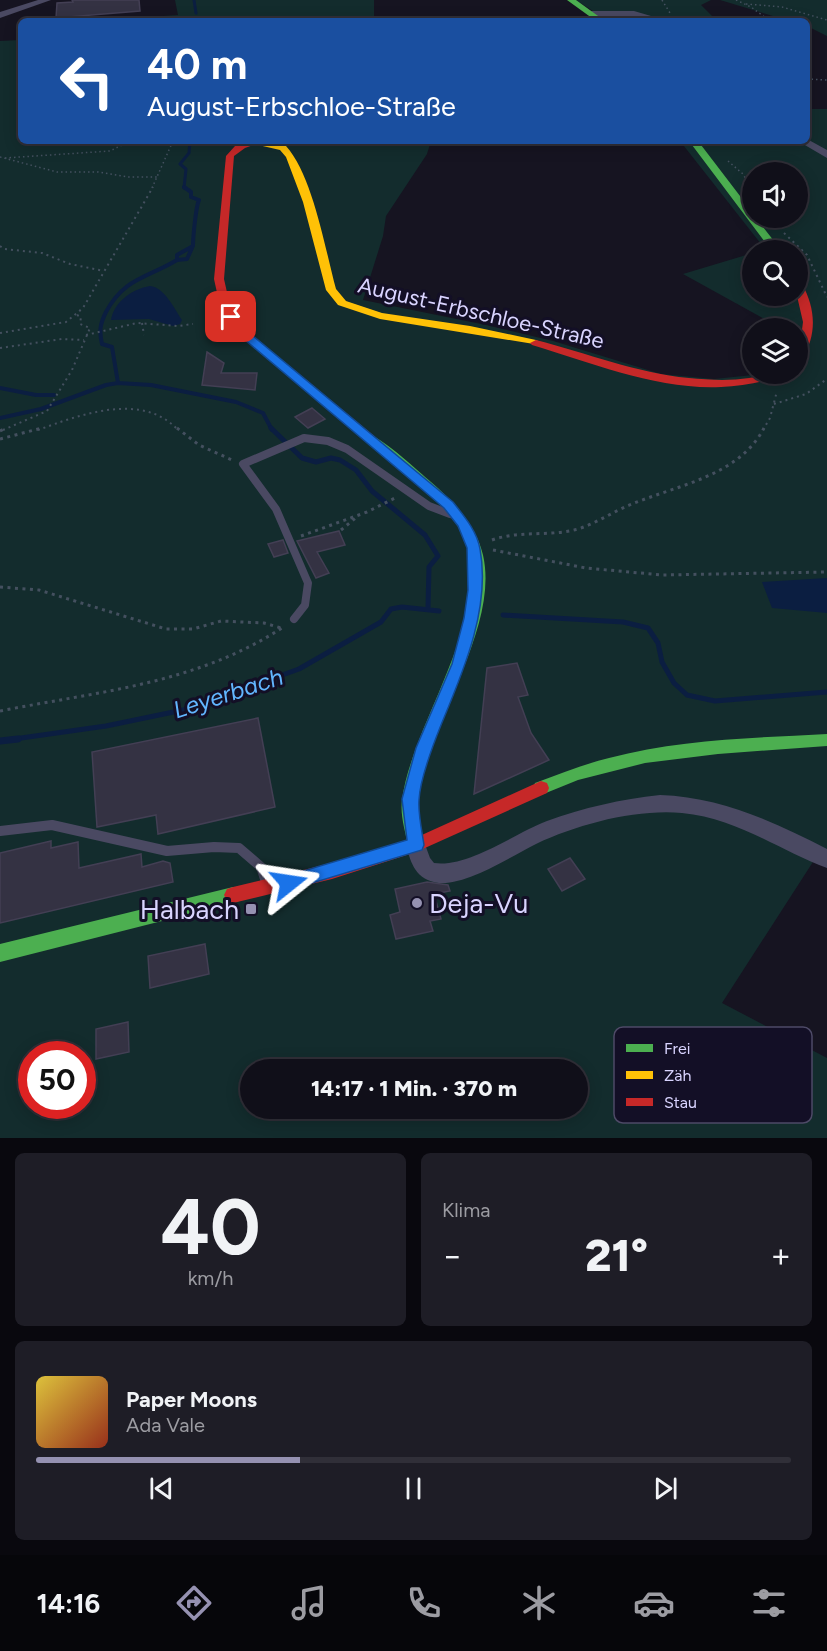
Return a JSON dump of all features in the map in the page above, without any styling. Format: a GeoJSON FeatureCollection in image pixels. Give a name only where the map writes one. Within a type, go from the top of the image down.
{"type":"FeatureCollection","features":[{"type":"Feature","properties":{"kind":"main road"},"geometry":{"type":"LineString","coordinates":[[571,0],[597,17]]}},
{"type":"Feature","properties":{"kind":"main road","name":"August-Erbschloe-Straße"},"geometry":{"type":"LineString","coordinates":[[248,144],[235,149],[230,156],[219,279],[226,311],[249,338],[448,505],[459,518],[474,548],[475,590],[471,618],[459,664],[424,748],[410,799],[416,845]]}},
{"type":"Feature","properties":{"kind":"main road","name":"August-Erbschloe-Straße"},"geometry":{"type":"LineString","coordinates":[[269,144],[283,148],[290,156],[308,202],[331,290],[342,303],[380,316],[470,329],[525,340],[666,380],[697,384],[742,382]]}},
{"type":"Feature","properties":{"kind":"main road"},"geometry":{"type":"LineString","coordinates":[[695,144],[768,240]]}},
{"type":"Feature","properties":{"kind":"main road"},"geometry":{"type":"LineString","coordinates":[[806,306],[809,321],[808,332]]}},
{"type":"Feature","properties":{"kind":"main road"},"geometry":{"type":"LineString","coordinates":[[0,953],[332,872],[416,845],[554,782],[611,764],[655,755],[827,740]]}},
{"type":"Feature","properties":{"kind":"street"},"geometry":{"type":"LineString","coordinates":[[0,15],[47,0]]}},
{"type":"Feature","properties":{"kind":"street"},"geometry":{"type":"LineString","coordinates":[[597,17],[634,14],[651,18]]}},
{"type":"Feature","properties":{"kind":"street"},"geometry":{"type":"LineString","coordinates":[[809,144],[827,154]]}},
{"type":"Feature","properties":{"kind":"street"},"geometry":{"type":"LineString","coordinates":[[416,845],[421,863],[426,869],[432,873],[451,872],[540,832],[628,809],[676,804],[732,815],[827,859]]}},
{"type":"Feature","properties":{"kind":"lane"},"geometry":{"type":"LineString","coordinates":[[294,619],[305,605],[308,583],[276,509],[243,464],[274,449],[314,437],[347,449],[429,506],[459,518]]}},
{"type":"Feature","properties":{"kind":"lane"},"geometry":{"type":"LineString","coordinates":[[0,831],[52,825],[167,851],[214,847],[239,848],[261,867],[268,888]]}},
{"type":"Feature","properties":{"kind":"path"},"geometry":{"type":"LineString","coordinates":[[736,0],[766,18]]}},
{"type":"Feature","properties":{"kind":"path"},"geometry":{"type":"LineString","coordinates":[[746,4],[782,7],[827,20]]}},
{"type":"Feature","properties":{"kind":"path"},"geometry":{"type":"LineString","coordinates":[[810,79],[827,80]]}},
{"type":"Feature","properties":{"kind":"path"},"geometry":{"type":"LineString","coordinates":[[2,157],[110,151],[124,144]]}},
{"type":"Feature","properties":{"kind":"path"},"geometry":{"type":"LineString","coordinates":[[0,333],[66,322],[84,308],[146,202],[171,144]]}},
{"type":"Feature","properties":{"kind":"path"},"geometry":{"type":"LineString","coordinates":[[2,157],[57,172],[98,172],[128,177],[157,177]]}},
{"type":"Feature","properties":{"kind":"path"},"geometry":{"type":"LineString","coordinates":[[727,160],[742,173]]}},
{"type":"Feature","properties":{"kind":"path"},"geometry":{"type":"LineString","coordinates":[[781,229],[807,255],[827,297]]}},
{"type":"Feature","properties":{"kind":"path"},"geometry":{"type":"LineString","coordinates":[[0,246],[4,249],[42,253],[70,264],[104,271]]}},
{"type":"Feature","properties":{"kind":"path"},"geometry":{"type":"LineString","coordinates":[[0,431],[39,416],[49,409],[72,370],[90,328],[80,324],[81,317],[77,315]]}},
{"type":"Feature","properties":{"kind":"path"},"geometry":{"type":"LineString","coordinates":[[86,335],[102,334],[122,325],[142,323],[175,327],[193,324]]}},
{"type":"Feature","properties":{"kind":"path"},"geometry":{"type":"LineString","coordinates":[[142,323],[144,335]]}},
{"type":"Feature","properties":{"kind":"path"},"geometry":{"type":"LineString","coordinates":[[0,348],[77,338],[84,339],[84,342]]}},
{"type":"Feature","properties":{"kind":"path"},"geometry":{"type":"LineString","coordinates":[[774,404],[806,394],[827,379]]}},
{"type":"Feature","properties":{"kind":"path"},"geometry":{"type":"LineString","coordinates":[[474,548],[506,533],[548,533],[579,528],[656,495],[725,470],[742,458],[765,431],[778,384]]}},
{"type":"Feature","properties":{"kind":"path"},"geometry":{"type":"LineString","coordinates":[[0,439],[37,430],[86,413],[128,409],[170,421],[183,435],[199,445],[224,459],[243,464]]}},
{"type":"Feature","properties":{"kind":"path"},"geometry":{"type":"LineString","coordinates":[[289,540],[359,515],[391,498]]}},
{"type":"Feature","properties":{"kind":"path"},"geometry":{"type":"LineString","coordinates":[[341,530],[359,515]]}},
{"type":"Feature","properties":{"kind":"path"},"geometry":{"type":"LineString","coordinates":[[498,551],[586,568],[662,574],[827,572]]}},
{"type":"Feature","properties":{"kind":"path"},"geometry":{"type":"LineString","coordinates":[[0,587],[39,590],[166,629],[194,629],[221,621],[264,623],[282,628]]}},
{"type":"Feature","properties":{"kind":"path"},"geometry":{"type":"LineString","coordinates":[[0,711],[113,692],[174,676],[241,650],[294,619]]}},
{"type":"Feature","properties":{"kind":"green space"},"geometry":{"type":"Polygon","coordinates":[[[175,0],[374,0],[374,18],[133,18],[178,15],[175,0]]]}},
{"type":"Feature","properties":{"kind":"green space"},"geometry":{"type":"Polygon","coordinates":[[[576,0],[711,0],[701,5],[714,18],[606,18],[602,13],[596,13],[576,0]]]}},
{"type":"Feature","properties":{"kind":"green space"},"geometry":{"type":"Polygon","coordinates":[[[720,0],[827,0],[827,36],[810,28],[810,18],[779,18],[720,0]]]}},
{"type":"Feature","properties":{"kind":"green space"},"geometry":{"type":"Polygon","coordinates":[[[18,40],[18,144],[430,144],[427,154],[386,216],[383,236],[363,300],[553,341],[661,374],[714,379],[742,376],[742,384],[808,384],[808,318],[763,318],[683,274],[742,256],[742,306],[808,306],[808,240],[758,240],[748,228],[808,228],[808,162],[742,162],[742,220],[682,144],[810,144],[810,109],[827,109],[827,854],[820,851],[722,1003],[768,1027],[614,1027],[614,1123],[812,1123],[812,1050],[827,1058],[827,1138],[0,1138],[0,41],[18,40]]]}},
{"type":"Feature","properties":{"kind":"water"},"geometry":{"type":"Polygon","coordinates":[[[150,286],[160,290],[168,299],[182,320],[180,324],[173,326],[149,319],[111,320],[116,308],[125,297],[150,286]]]}},
{"type":"Feature","properties":{"kind":"water"},"geometry":{"type":"Polygon","coordinates":[[[827,578],[827,613],[772,608],[762,582],[827,578]]]}},
{"type":"Feature","properties":{"kind":"building"},"geometry":{"type":"Polygon","coordinates":[[[72,0],[139,0],[140,11],[56,18],[57,3],[73,2],[72,0]]]}},
{"type":"Feature","properties":{"kind":"building"},"geometry":{"type":"Polygon","coordinates":[[[207,352],[224,363],[221,373],[257,373],[255,390],[202,385],[207,352]]]}},
{"type":"Feature","properties":{"kind":"building"},"geometry":{"type":"Polygon","coordinates":[[[312,408],[325,419],[308,428],[295,417],[312,408]]]}},
{"type":"Feature","properties":{"kind":"building"},"geometry":{"type":"Polygon","coordinates":[[[339,531],[345,545],[317,552],[329,573],[316,578],[297,541],[339,531]]]}},
{"type":"Feature","properties":{"kind":"building"},"geometry":{"type":"Polygon","coordinates":[[[283,540],[288,553],[274,557],[268,544],[283,540]]]}},
{"type":"Feature","properties":{"kind":"building"},"geometry":{"type":"Polygon","coordinates":[[[517,663],[528,695],[518,697],[531,733],[549,760],[474,794],[487,668],[517,663]]]}},
{"type":"Feature","properties":{"kind":"building"},"geometry":{"type":"Polygon","coordinates":[[[258,718],[275,807],[158,834],[156,815],[97,827],[92,752],[258,718]]]}},
{"type":"Feature","properties":{"kind":"building"},"geometry":{"type":"Polygon","coordinates":[[[51,841],[51,848],[78,842],[79,868],[141,854],[142,867],[163,861],[170,863],[173,882],[0,923],[0,853],[51,841]]]}},
{"type":"Feature","properties":{"kind":"building"},"geometry":{"type":"Polygon","coordinates":[[[570,858],[585,879],[562,891],[548,869],[570,858]]]}},
{"type":"Feature","properties":{"kind":"building","name":"Deja-Vu"},"geometry":{"type":"Polygon","coordinates":[[[427,882],[448,885],[450,891],[434,894],[441,919],[430,921],[433,931],[396,939],[390,915],[400,912],[395,889],[427,882]]]}},
{"type":"Feature","properties":{"kind":"building"},"geometry":{"type":"Polygon","coordinates":[[[205,944],[209,974],[150,988],[148,956],[205,944]]]}},
{"type":"Feature","properties":{"kind":"building"},"geometry":{"type":"Polygon","coordinates":[[[128,1022],[129,1052],[96,1059],[96,1029],[128,1022]]]}},
{"type":"Feature","properties":{"kind":"waterway"},"geometry":{"type":"LineString","coordinates":[[194,0],[196,13]]}},
{"type":"Feature","properties":{"kind":"waterway"},"geometry":{"type":"LineString","coordinates":[[184,187],[186,169],[180,164],[189,153],[190,144]]}},
{"type":"Feature","properties":{"kind":"waterway"},"geometry":{"type":"LineString","coordinates":[[177,260],[177,255],[193,246],[199,200],[191,197],[191,192],[184,187]]}},
{"type":"Feature","properties":{"kind":"waterway"},"geometry":{"type":"LineString","coordinates":[[177,260],[187,259],[192,248]]}},
{"type":"Feature","properties":{"kind":"waterway"},"geometry":{"type":"LineString","coordinates":[[118,383],[112,347],[102,344],[100,331],[102,320],[113,301],[128,285],[177,260]]}},
{"type":"Feature","properties":{"kind":"waterway"},"geometry":{"type":"LineString","coordinates":[[0,418],[41,409],[106,385],[118,383]]}},
{"type":"Feature","properties":{"kind":"waterway"},"geometry":{"type":"LineString","coordinates":[[118,383],[151,385],[236,402],[263,413],[272,430]]}},
{"type":"Feature","properties":{"kind":"waterway"},"geometry":{"type":"LineString","coordinates":[[0,388],[36,395],[54,395]]}},
{"type":"Feature","properties":{"kind":"waterway"},"geometry":{"type":"LineString","coordinates":[[271,428],[302,458],[316,462],[331,458],[340,460],[356,470],[372,491],[425,535],[438,556],[429,567],[428,608]]}},
{"type":"Feature","properties":{"kind":"waterway","name":"Leyerbach"},"geometry":{"type":"LineString","coordinates":[[7,740],[106,726],[188,709],[299,669],[381,622],[391,609],[402,607],[439,611]]}},
{"type":"Feature","properties":{"kind":"waterway","name":"Leyerbach"},"geometry":{"type":"LineString","coordinates":[[503,615],[623,622],[648,628],[658,643],[662,662],[674,683],[687,695],[715,701],[827,692]]}},
{"type":"Feature","properties":{"kind":"waterway","name":"Leyerbach"},"geometry":{"type":"LineString","coordinates":[[0,741],[18,739]]}},
{"type":"Feature","properties":{"kind":"traffic: fast"},"geometry":{"type":"LineString","coordinates":[[571,0],[597,18]]}},
{"type":"Feature","properties":{"kind":"traffic: fast"},"geometry":{"type":"LineString","coordinates":[[695,144],[768,240]]}},
{"type":"Feature","properties":{"kind":"traffic: fast"},"geometry":{"type":"LineString","coordinates":[[370,439],[432,490],[455,513],[464,525],[476,555],[478,589],[471,625],[416,769],[410,800],[416,845]]}},
{"type":"Feature","properties":{"kind":"traffic: fast"},"geometry":{"type":"LineString","coordinates":[[541,788],[575,774],[645,757],[718,747],[827,740]]}},
{"type":"Feature","properties":{"kind":"traffic: fast"},"geometry":{"type":"LineString","coordinates":[[0,953],[233,895]]}},
{"type":"Feature","properties":{"kind":"traffic: slow"},"geometry":{"type":"LineString","coordinates":[[266,144],[283,148],[290,156],[308,202],[331,290],[342,303],[380,316],[470,329],[536,343]]}},
{"type":"Feature","properties":{"kind":"traffic: jam"},"geometry":{"type":"LineString","coordinates":[[247,144],[235,150],[230,156],[219,279],[226,311],[249,338],[370,439]]}},
{"type":"Feature","properties":{"kind":"traffic: jam"},"geometry":{"type":"LineString","coordinates":[[805,306],[808,318]]}},
{"type":"Feature","properties":{"kind":"traffic: jam"},"geometry":{"type":"LineString","coordinates":[[536,343],[657,377],[718,384],[742,382]]}},
{"type":"Feature","properties":{"kind":"traffic: jam"},"geometry":{"type":"LineString","coordinates":[[233,895],[332,871],[416,845],[541,788]]}},
{"type":"Feature","properties":{"kind":"place","name":"Deja-Vu"},"geometry":{"type":"Point","coordinates":[417,903]}},
{"type":"Feature","properties":{"kind":"place","name":"Halbach"},"geometry":{"type":"Point","coordinates":[251,909]}},
{"type":"Feature","properties":{"kind":"route"},"geometry":{"type":"LineString","coordinates":[[231,317],[249,338],[448,505],[464,525],[474,548],[476,570],[471,618],[459,664],[424,748],[410,799],[416,845],[289,883]]}}]}
